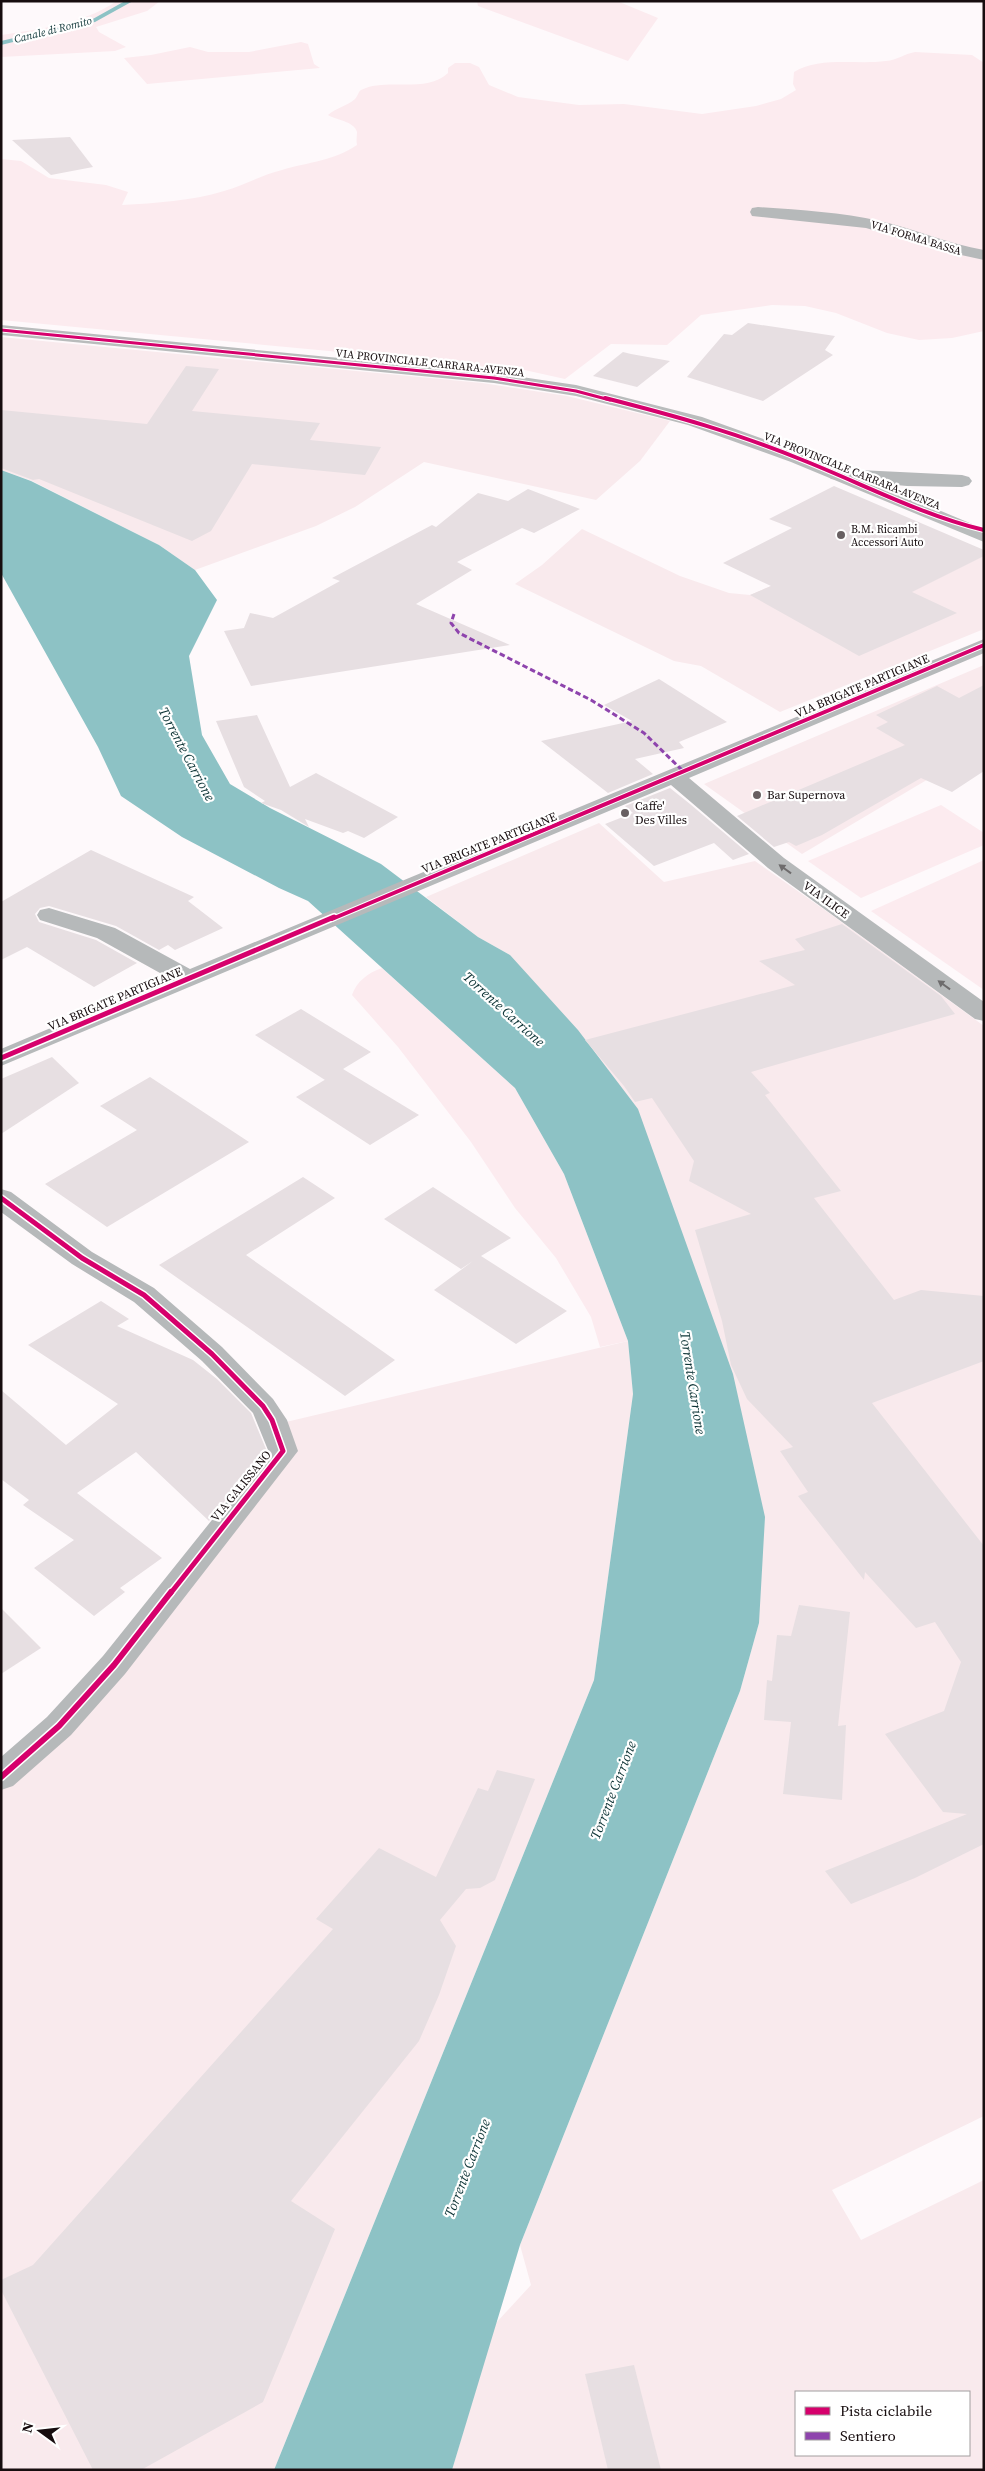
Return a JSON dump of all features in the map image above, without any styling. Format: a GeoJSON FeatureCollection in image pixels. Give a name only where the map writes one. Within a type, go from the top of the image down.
{"type":"FeatureCollection","features":[{"type":"Feature","properties":{"kind":"main road","name":"VIA PROVINCIALE CARRARA-AVENZA"},"geometry":{"type":"LineString","coordinates":[[1,330],[494,378],[576,391],[695,421],[838,474],[984,536]]}},
{"type":"Feature","properties":{"kind":"main road","name":"VIA PROVINCIALE CARRARA-AVENZA"},"geometry":{"type":"LineString","coordinates":[[955,523],[984,530]]}},
{"type":"Feature","properties":{"kind":"street","name":"VIA FORMA BASSA"},"geometry":{"type":"LineString","coordinates":[[758,212],[840,218],[880,226],[967,253],[984,255]]}},
{"type":"Feature","properties":{"kind":"street"},"geometry":{"type":"LineString","coordinates":[[838,474],[907,480],[969,479],[895,497]]}},
{"type":"Feature","properties":{"kind":"street","name":"VIA BRIGATE PARTIGIANE"},"geometry":{"type":"LineString","coordinates":[[1,1058],[290,935],[675,778],[984,646]]}},
{"type":"Feature","properties":{"kind":"street","name":"VIA ILICE"},"geometry":{"type":"LineString","coordinates":[[675,778],[776,863],[984,1014]]}},
{"type":"Feature","properties":{"kind":"street","name":"VIA BRIGATE PARTIGIANE"},"geometry":{"type":"LineString","coordinates":[[49,916],[106,933],[188,978]]}},
{"type":"Feature","properties":{"kind":"street","name":"VIA GALISSANO"},"geometry":{"type":"LineString","coordinates":[[1,1198],[82,1258],[144,1295],[212,1354],[263,1406],[272,1420],[282,1451],[114,1665],[58,1726],[1,1777]]}},
{"type":"Feature","properties":{"kind":"shaded area"},"geometry":{"type":"Polygon","coordinates":[[[117,1],[160,1],[147,11],[96,27],[99,32],[126,47],[115,51],[1,57],[1,35],[46,28],[76,20],[104,9],[117,1]]]}},
{"type":"Feature","properties":{"kind":"shaded area"},"geometry":{"type":"Polygon","coordinates":[[[477,1],[617,1],[658,18],[628,61],[478,6],[477,1]]]}},
{"type":"Feature","properties":{"kind":"shaded area"},"geometry":{"type":"Polygon","coordinates":[[[301,42],[308,44],[314,64],[320,68],[147,84],[124,58],[190,47],[208,52],[249,52],[301,42]]]}},
{"type":"Feature","properties":{"kind":"shaded area"},"geometry":{"type":"Polygon","coordinates":[[[915,52],[972,55],[984,63],[984,331],[952,338],[919,340],[887,333],[836,313],[805,306],[772,305],[701,315],[667,345],[611,344],[565,379],[520,369],[513,372],[329,351],[1,320],[1,159],[21,161],[49,178],[106,185],[128,192],[122,205],[173,201],[224,191],[275,172],[339,155],[357,145],[357,132],[349,123],[328,115],[356,98],[361,90],[371,86],[429,83],[448,73],[448,68],[455,63],[470,63],[479,67],[489,85],[518,97],[579,105],[624,104],[702,114],[756,106],[781,99],[796,90],[793,84],[794,72],[804,67],[839,62],[886,61],[915,52]]]}},
{"type":"Feature","properties":{"kind":"shaded area"},"geometry":{"type":"Polygon","coordinates":[[[1,337],[482,383],[567,396],[670,421],[640,461],[596,500],[424,462],[355,507],[316,526],[195,570],[159,545],[32,481],[1,470],[1,337]]]}},
{"type":"Feature","properties":{"kind":"shaded area"},"geometry":{"type":"Polygon","coordinates":[[[582,529],[680,576],[729,593],[750,595],[771,586],[984,552],[984,629],[780,712],[701,666],[674,661],[515,584],[542,565],[582,529]]]}},
{"type":"Feature","properties":{"kind":"shaded area"},"geometry":{"type":"Polygon","coordinates":[[[984,665],[984,746],[802,854],[704,784],[984,665]]]}},
{"type":"Feature","properties":{"kind":"shaded area"},"geometry":{"type":"Polygon","coordinates":[[[941,805],[984,833],[984,845],[861,898],[808,861],[941,805]]]}},
{"type":"Feature","properties":{"kind":"shaded area"},"geometry":{"type":"Polygon","coordinates":[[[599,823],[664,882],[755,861],[984,1026],[984,2116],[832,2190],[861,2240],[984,2180],[984,2470],[452,2470],[495,2324],[531,2285],[520,2245],[740,1691],[759,1623],[510,955],[478,937],[426,897],[599,823]]]}},
{"type":"Feature","properties":{"kind":"shaded area"},"geometry":{"type":"Polygon","coordinates":[[[984,860],[984,990],[871,911],[984,860]]]}},
{"type":"Feature","properties":{"kind":"shaded area"},"geometry":{"type":"Polygon","coordinates":[[[382,968],[515,1088],[564,1174],[628,1341],[600,1347],[591,1317],[556,1258],[515,1208],[471,1142],[398,1047],[352,995],[364,978],[382,968]]]}},
{"type":"Feature","properties":{"kind":"shaded area"},"geometry":{"type":"Polygon","coordinates":[[[628,1341],[633,1394],[594,1680],[274,2470],[1,2470],[1,1783],[286,1444],[286,1422],[628,1341]]]}},
{"type":"Feature","properties":{"kind":"water","name":"Torrente Carrione"},"geometry":{"type":"Polygon","coordinates":[[[1,470],[31,481],[159,545],[195,570],[217,600],[189,656],[202,735],[230,784],[270,808],[381,864],[478,937],[510,955],[578,1030],[638,1109],[733,1374],[765,1517],[759,1623],[740,1691],[520,2245],[452,2470],[274,2470],[594,1680],[633,1394],[628,1341],[564,1174],[515,1088],[308,901],[279,888],[182,837],[121,796],[98,747],[1,573],[1,470]]]}},
{"type":"Feature","properties":{"kind":"building"},"geometry":{"type":"Polygon","coordinates":[[[70,137],[93,167],[51,175],[12,140],[70,137]]]}},
{"type":"Feature","properties":{"kind":"building"},"geometry":{"type":"Polygon","coordinates":[[[748,323],[835,336],[825,350],[833,355],[763,401],[687,377],[724,334],[732,335],[748,323]]]}},
{"type":"Feature","properties":{"kind":"building"},"geometry":{"type":"Polygon","coordinates":[[[623,352],[670,361],[637,387],[593,376],[623,352]]]}},
{"type":"Feature","properties":{"kind":"building"},"geometry":{"type":"Polygon","coordinates":[[[186,366],[219,369],[192,411],[320,423],[310,440],[381,447],[365,475],[252,464],[211,531],[192,541],[39,479],[33,480],[1,468],[1,410],[147,424],[186,366]]]}},
{"type":"Feature","properties":{"kind":"building"},"geometry":{"type":"Polygon","coordinates":[[[834,486],[984,550],[984,556],[912,592],[957,613],[859,656],[750,595],[771,586],[723,563],[792,528],[769,519],[834,486]]]}},
{"type":"Feature","properties":{"kind":"building"},"geometry":{"type":"Polygon","coordinates":[[[528,489],[580,509],[534,533],[522,528],[457,562],[472,570],[416,604],[510,645],[251,686],[224,631],[244,628],[250,613],[273,618],[340,581],[332,578],[432,525],[436,527],[478,493],[508,501],[528,489]]]}},
{"type":"Feature","properties":{"kind":"building"},"geometry":{"type":"Polygon","coordinates":[[[659,679],[727,722],[679,742],[684,748],[635,759],[653,774],[608,793],[541,741],[632,721],[604,705],[659,679]]]}},
{"type":"Feature","properties":{"kind":"building"},"geometry":{"type":"Polygon","coordinates":[[[984,685],[984,771],[952,792],[921,778],[822,835],[796,846],[789,842],[774,847],[737,816],[905,745],[876,728],[888,722],[876,715],[937,686],[959,698],[984,685]]]}},
{"type":"Feature","properties":{"kind":"building"},"geometry":{"type":"Polygon","coordinates":[[[257,715],[290,787],[316,773],[398,817],[364,838],[348,831],[343,833],[305,819],[309,827],[281,810],[261,803],[265,801],[244,787],[216,721],[257,715]]]}},
{"type":"Feature","properties":{"kind":"building"},"geometry":{"type":"Polygon","coordinates":[[[670,788],[749,854],[733,860],[714,843],[654,866],[605,824],[633,813],[625,806],[670,788]]]}},
{"type":"Feature","properties":{"kind":"building"},"geometry":{"type":"Polygon","coordinates":[[[91,850],[194,897],[188,901],[223,928],[175,950],[168,945],[159,950],[116,926],[49,906],[40,908],[35,914],[39,922],[96,940],[137,963],[94,987],[27,947],[1,960],[1,902],[91,850]]]}},
{"type":"Feature","properties":{"kind":"building"},"geometry":{"type":"Polygon","coordinates":[[[842,924],[941,996],[955,1014],[751,1072],[770,1093],[765,1095],[841,1191],[814,1198],[894,1300],[921,1290],[984,1296],[984,1361],[872,1403],[984,1546],[984,1844],[915,1878],[851,1904],[825,1871],[967,1814],[943,1812],[885,1734],[944,1711],[961,1662],[935,1622],[916,1628],[865,1572],[864,1580],[798,1496],[808,1492],[780,1451],[793,1447],[747,1399],[731,1365],[722,1321],[695,1230],[751,1214],[689,1181],[694,1161],[652,1098],[635,1102],[585,1040],[795,985],[759,961],[805,950],[795,939],[842,924]]]}},
{"type":"Feature","properties":{"kind":"building"},"geometry":{"type":"Polygon","coordinates":[[[301,1009],[371,1052],[343,1069],[419,1115],[370,1145],[296,1097],[325,1080],[255,1035],[301,1009]]]}},
{"type":"Feature","properties":{"kind":"building"},"geometry":{"type":"Polygon","coordinates":[[[52,1057],[79,1083],[1,1134],[1,1079],[52,1057]]]}},
{"type":"Feature","properties":{"kind":"building"},"geometry":{"type":"Polygon","coordinates":[[[150,1077],[249,1142],[107,1227],[45,1184],[137,1130],[100,1106],[150,1077]]]}},
{"type":"Feature","properties":{"kind":"building"},"geometry":{"type":"Polygon","coordinates":[[[303,1177],[335,1198],[246,1255],[395,1360],[345,1396],[159,1265],[303,1177]]]}},
{"type":"Feature","properties":{"kind":"building"},"geometry":{"type":"Polygon","coordinates":[[[433,1187],[511,1238],[481,1256],[567,1311],[516,1344],[434,1290],[473,1261],[461,1269],[384,1219],[433,1187]]]}},
{"type":"Feature","properties":{"kind":"building"},"geometry":{"type":"Polygon","coordinates":[[[101,1301],[129,1319],[117,1326],[193,1360],[217,1379],[251,1413],[266,1449],[209,1521],[136,1452],[77,1493],[162,1558],[120,1588],[125,1592],[94,1616],[34,1568],[74,1540],[23,1505],[29,1500],[1,1479],[1,1390],[66,1445],[118,1404],[28,1345],[101,1301]]]}},
{"type":"Feature","properties":{"kind":"building"},"geometry":{"type":"Polygon","coordinates":[[[799,1605],[850,1612],[838,1726],[846,1725],[842,1800],[783,1794],[791,1722],[764,1720],[767,1680],[772,1681],[777,1635],[791,1636],[799,1605]]]}},
{"type":"Feature","properties":{"kind":"building"},"geometry":{"type":"Polygon","coordinates":[[[1,1608],[41,1648],[1,1674],[1,1608]]]}},
{"type":"Feature","properties":{"kind":"building"},"geometry":{"type":"Polygon","coordinates":[[[497,1770],[535,1779],[495,1880],[480,1888],[466,1889],[440,1920],[456,1946],[439,1995],[419,2041],[291,2201],[335,2229],[263,2402],[141,2470],[93,2470],[1,2290],[1,2280],[33,2265],[333,1929],[316,1919],[379,1848],[436,1877],[478,1788],[488,1791],[497,1770]]]}},
{"type":"Feature","properties":{"kind":"building"},"geometry":{"type":"Polygon","coordinates":[[[634,2365],[661,2470],[608,2470],[585,2374],[634,2365]]]}},
{"type":"Feature","properties":{"kind":"waterway","name":"Canale di Romito"},"geometry":{"type":"LineString","coordinates":[[1,43],[93,21],[130,1]]}},
{"type":"Feature","properties":{"kind":"marked path"},"geometry":{"type":"LineString","coordinates":[[454,614],[451,623],[459,633],[591,700],[644,733],[685,773]]}},
{"type":"Feature","properties":{"kind":"cycle path"},"geometry":{"type":"LineString","coordinates":[[1,330],[494,378],[576,391],[695,421],[798,458],[955,523],[984,530]]}},
{"type":"Feature","properties":{"kind":"cycle path"},"geometry":{"type":"LineString","coordinates":[[1,1058],[984,645]]}},
{"type":"Feature","properties":{"kind":"cycle path"},"geometry":{"type":"LineString","coordinates":[[1,1198],[82,1258],[144,1295],[212,1354],[263,1406],[272,1420],[283,1451],[114,1665],[59,1726],[1,1777]]}},
{"type":"Feature","properties":{"kind":"place","name":"B.M. Ricambi Accessori Auto"},"geometry":{"type":"Point","coordinates":[841,535]}},
{"type":"Feature","properties":{"kind":"place","name":"Bar Supernova"},"geometry":{"type":"Point","coordinates":[757,795]}},
{"type":"Feature","properties":{"kind":"place","name":"Caffe' Des Villes"},"geometry":{"type":"Point","coordinates":[625,813]}}]}
